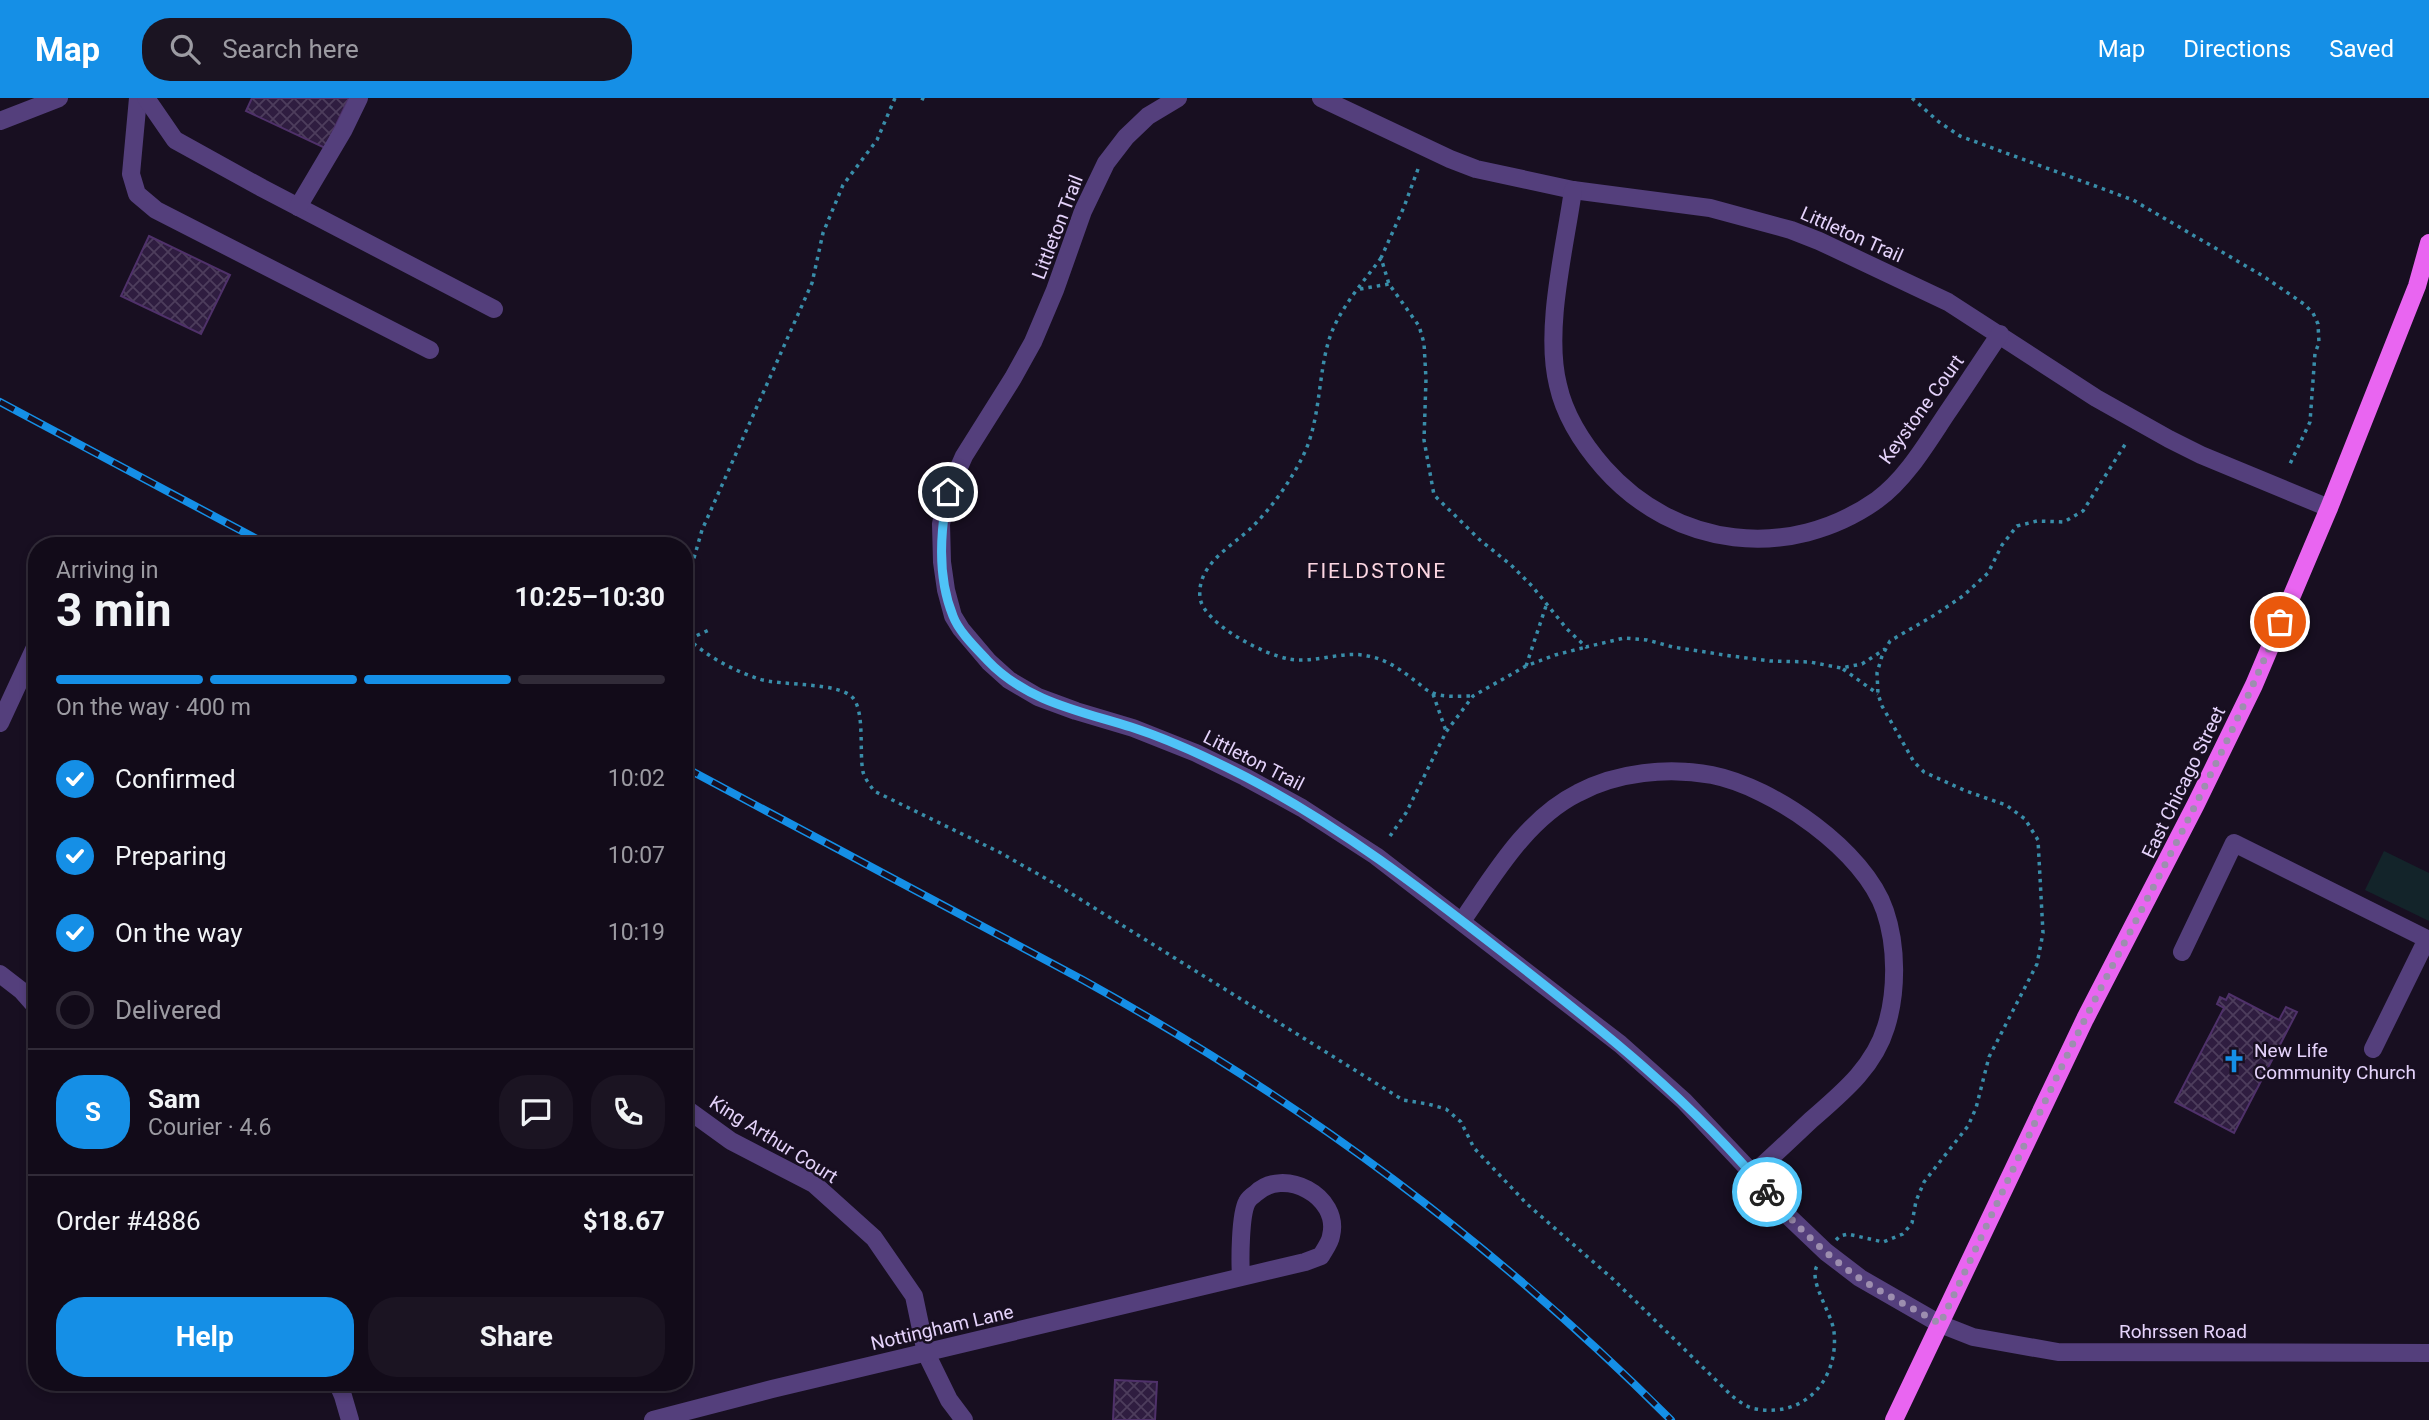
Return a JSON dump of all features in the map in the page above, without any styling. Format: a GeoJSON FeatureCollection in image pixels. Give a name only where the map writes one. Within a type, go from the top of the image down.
{"type":"FeatureCollection","features":[{"type":"Feature","properties":{"kind":"main road","name":"East Chicago Street"},"geometry":{"type":"LineString","coordinates":[[1895,1420],[2085,1019],[2254,685],[2329,508],[2417,286],[2429,243]]}},
{"type":"Feature","properties":{"kind":"street"},"geometry":{"type":"LineString","coordinates":[[0,121],[59,98]]}},
{"type":"Feature","properties":{"kind":"street"},"geometry":{"type":"LineString","coordinates":[[138,98],[131,174],[136,194],[156,211],[429,350]]}},
{"type":"Feature","properties":{"kind":"street"},"geometry":{"type":"LineString","coordinates":[[146,98],[175,139],[494,310]]}},
{"type":"Feature","properties":{"kind":"street"},"geometry":{"type":"LineString","coordinates":[[298,207],[343,131],[359,98]]}},
{"type":"Feature","properties":{"kind":"street","name":"Littleton Trail"},"geometry":{"type":"LineString","coordinates":[[1178,98],[1148,116],[1126,137],[1106,163],[1083,211],[1055,290],[1032,342],[1013,378],[964,456],[948,492],[941,524],[942,562],[953,616],[961,629],[989,662],[1009,680],[1038,697],[1133,727],[1196,753],[1302,808],[1376,856],[1619,1044],[1684,1101],[1753,1174],[1784,1212],[1826,1252],[1860,1278],[1940,1324]]}},
{"type":"Feature","properties":{"kind":"street","name":"Littleton Trail"},"geometry":{"type":"LineString","coordinates":[[1321,98],[1476,169],[1573,190],[1710,208],[1791,230],[1948,302],[2096,398],[2169,439],[2329,508]]}},
{"type":"Feature","properties":{"kind":"street","name":"Keystone Court"},"geometry":{"type":"LineString","coordinates":[[1573,190],[1556,308],[1554,346],[1558,384],[1569,417],[1589,451],[1611,476],[1643,504],[1685,525],[1720,535],[1755,540],[1814,532],[1846,520],[1880,498],[1902,475],[1925,447],[2000,334]]}},
{"type":"Feature","properties":{"kind":"street"},"geometry":{"type":"LineString","coordinates":[[0,723],[28,662]]}},
{"type":"Feature","properties":{"kind":"street"},"geometry":{"type":"LineString","coordinates":[[1462,921],[1537,820],[1578,793],[1606,781],[1678,771],[1714,776],[1745,786],[1780,803],[1832,839],[1866,877],[1885,910],[1892,945],[1893,984],[1886,1027],[1873,1055],[1852,1085],[1753,1174]]}},
{"type":"Feature","properties":{"kind":"street"},"geometry":{"type":"LineString","coordinates":[[2182,952],[2234,843],[2427,939],[2373,1049]]}},
{"type":"Feature","properties":{"kind":"street"},"geometry":{"type":"LineString","coordinates":[[0,974],[28,998]]}},
{"type":"Feature","properties":{"kind":"street","name":"King Arthur Court"},"geometry":{"type":"LineString","coordinates":[[693,1114],[731,1142],[814,1184],[874,1238],[914,1296],[926,1353],[949,1400],[964,1420]]}},
{"type":"Feature","properties":{"kind":"street","name":"Nottingham Lane"},"geometry":{"type":"LineString","coordinates":[[653,1420],[1305,1262],[1321,1256],[1331,1235],[1329,1211],[1318,1196],[1300,1186],[1283,1182],[1264,1185],[1247,1201],[1240,1243],[1241,1277]]}},
{"type":"Feature","properties":{"kind":"street","name":"Rohrssen Road"},"geometry":{"type":"LineString","coordinates":[[1940,1324],[1973,1337],[2058,1352],[2429,1353]]}},
{"type":"Feature","properties":{"kind":"street"},"geometry":{"type":"LineString","coordinates":[[341,1391],[349,1420]]}},
{"type":"Feature","properties":{"kind":"path"},"geometry":{"type":"LineString","coordinates":[[693,562],[702,530],[812,283],[823,233],[843,185],[877,140],[895,98]]}},
{"type":"Feature","properties":{"kind":"path"},"geometry":{"type":"LineString","coordinates":[[921,98],[928,101]]}},
{"type":"Feature","properties":{"kind":"path"},"geometry":{"type":"LineString","coordinates":[[1913,98],[1939,122],[1960,136],[2133,200],[2263,276],[2304,304],[2313,313],[2318,324],[2319,343],[2315,353],[2310,422],[2289,466]]}},
{"type":"Feature","properties":{"kind":"path"},"geometry":{"type":"LineString","coordinates":[[1418,169],[1381,258],[1340,314],[1328,342],[1313,426],[1305,453],[1291,478],[1252,527],[1208,568],[1201,582],[1200,598],[1203,607],[1214,620],[1241,639],[1290,660],[1366,655],[1384,660],[1433,694],[1446,732]]}},
{"type":"Feature","properties":{"kind":"path"},"geometry":{"type":"LineString","coordinates":[[1381,258],[1389,284],[1419,327],[1424,343],[1424,440],[1434,495],[1480,540],[1511,565],[1586,647]]}},
{"type":"Feature","properties":{"kind":"path"},"geometry":{"type":"LineString","coordinates":[[1359,289],[1389,284]]}},
{"type":"Feature","properties":{"kind":"path"},"geometry":{"type":"LineString","coordinates":[[1833,1243],[1840,1236],[1848,1234],[1883,1242],[1903,1234],[1912,1223],[1916,1201],[1924,1182],[1968,1126],[1976,1108],[1989,1057],[2037,964],[2043,933],[2038,840],[2025,819],[2006,805],[1924,772],[1902,744],[1878,694],[1877,673],[1890,641],[1943,609],[1988,573],[2017,526],[2037,521],[2064,522],[2083,511],[2126,443]]}},
{"type":"Feature","properties":{"kind":"path"},"geometry":{"type":"LineString","coordinates":[[1526,666],[1546,606]]}},
{"type":"Feature","properties":{"kind":"path"},"geometry":{"type":"LineString","coordinates":[[693,637],[709,630]]}},
{"type":"Feature","properties":{"kind":"path"},"geometry":{"type":"LineString","coordinates":[[1390,836],[1406,813],[1446,732],[1473,696],[1526,666],[1555,654],[1624,638],[1731,656],[1810,662],[1841,668],[1862,664],[1886,649]]}},
{"type":"Feature","properties":{"kind":"path"},"geometry":{"type":"LineString","coordinates":[[693,644],[698,650],[716,660],[761,680],[822,687],[842,691],[853,697],[859,711],[864,775],[874,791],[999,852],[1059,886],[1403,1100],[1446,1109],[1461,1122],[1474,1149],[1527,1204],[1614,1280],[1732,1396],[1753,1409],[1772,1410],[1796,1406],[1816,1393],[1827,1374],[1834,1349],[1834,1332],[1830,1314],[1814,1280],[1818,1264]]}},
{"type":"Feature","properties":{"kind":"path"},"geometry":{"type":"LineString","coordinates":[[1841,668],[1878,694]]}},
{"type":"Feature","properties":{"kind":"path"},"geometry":{"type":"LineString","coordinates":[[1433,694],[1473,696]]}},
{"type":"Feature","properties":{"kind":"shaded area"},"geometry":{"type":"Polygon","coordinates":[[[2384,851],[2429,873],[2429,921],[2365,890],[2384,851]]]}},
{"type":"Feature","properties":{"kind":"building"},"geometry":{"type":"Polygon","coordinates":[[[252,98],[349,98],[325,148],[246,111],[252,98]]]}},
{"type":"Feature","properties":{"kind":"building"},"geometry":{"type":"Polygon","coordinates":[[[149,236],[230,275],[201,334],[121,296],[149,236]]]}},
{"type":"Feature","properties":{"kind":"building","name":"New Life Community Church"},"geometry":{"type":"Polygon","coordinates":[[[2229,994],[2279,1020],[2286,1007],[2297,1012],[2234,1133],[2175,1102],[2224,1008],[2217,1004],[2220,997],[2226,1000],[2229,994]]]}},
{"type":"Feature","properties":{"kind":"building"},"geometry":{"type":"Polygon","coordinates":[[[1115,1380],[1157,1382],[1155,1420],[1113,1420],[1115,1380]]]}},
{"type":"Feature","properties":{"kind":"railway"},"geometry":{"type":"LineString","coordinates":[[0,402],[253,537]]}},
{"type":"Feature","properties":{"kind":"railway"},"geometry":{"type":"LineString","coordinates":[[693,772],[1083,980],[1243,1075],[1393,1179],[1465,1235],[1535,1293],[1671,1420]]}},
{"type":"Feature","properties":{"kind":"way so far"},"geometry":{"type":"LineString","coordinates":[[1767,1192],[1826,1252],[1860,1278],[1940,1324],[2085,1019],[2254,685],[2280,622]]}},
{"type":"Feature","properties":{"kind":"place","name":"New Life Community Church"},"geometry":{"type":"Point","coordinates":[2234,1061]}},
{"type":"Feature","properties":{"kind":"district","name":"FIELDSTONE"},"geometry":{"type":"Point","coordinates":[1377,571]}},
{"type":"Feature","properties":{"kind":"route"},"geometry":{"type":"LineString","coordinates":[[948,492],[941,524],[942,562],[953,616],[989,662],[1009,680],[1038,697],[1133,727],[1196,753],[1302,808],[1376,856],[1619,1044],[1684,1101],[1767,1192]]}}]}
